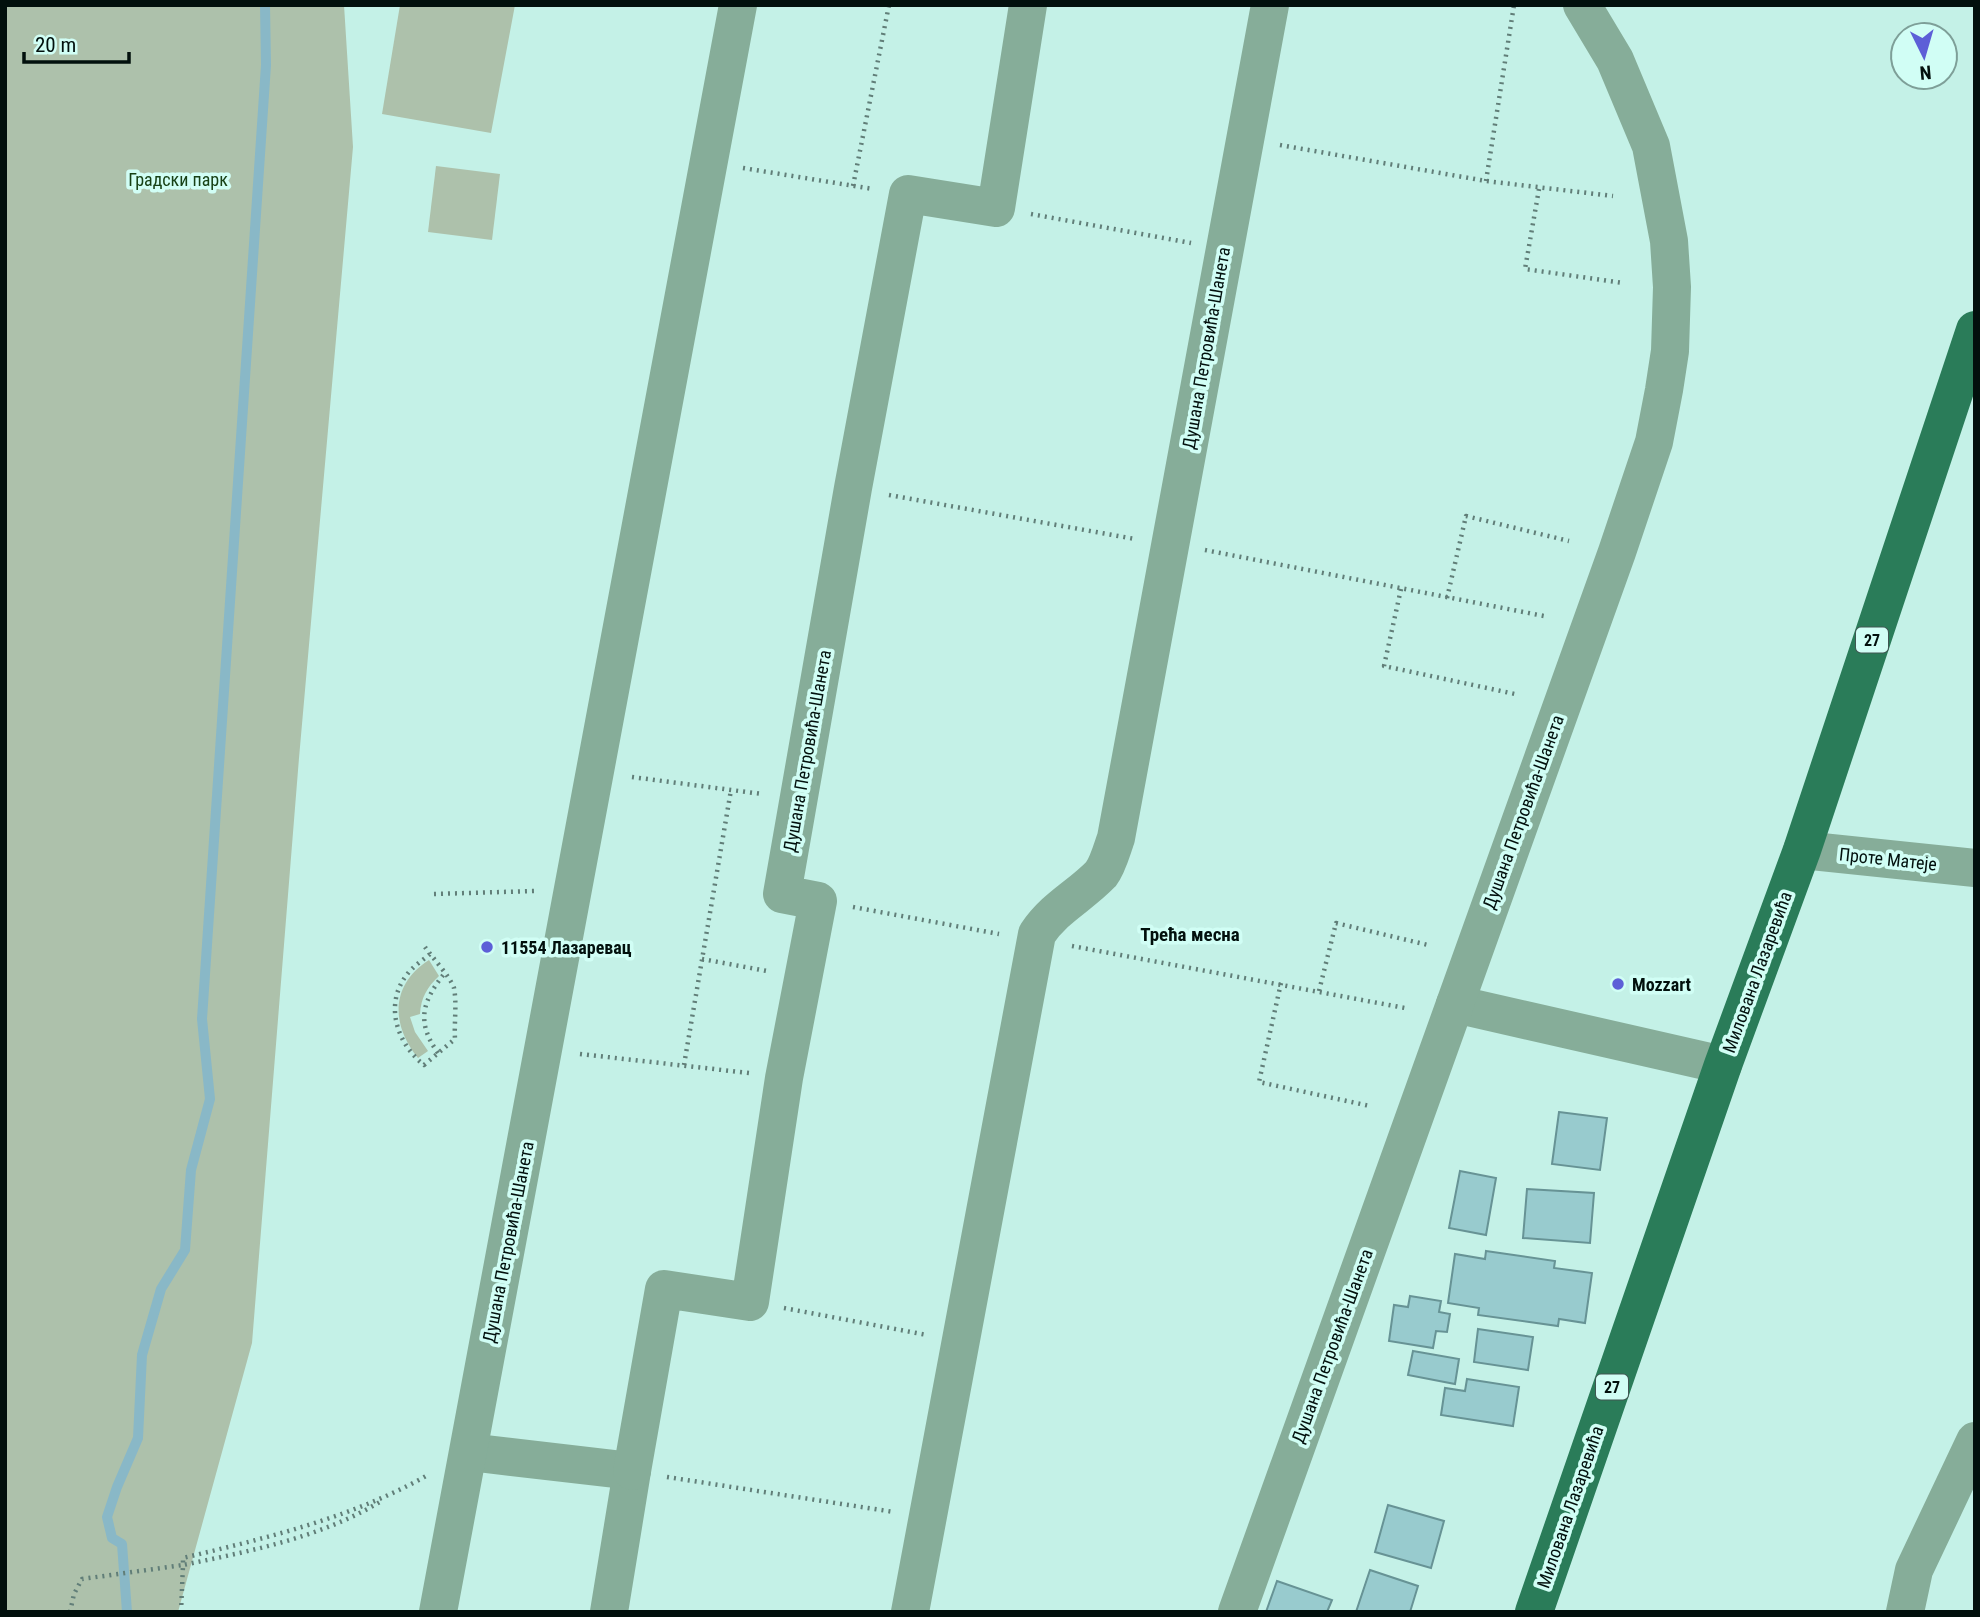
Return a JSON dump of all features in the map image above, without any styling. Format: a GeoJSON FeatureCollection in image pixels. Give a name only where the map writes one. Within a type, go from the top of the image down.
{"type":"FeatureCollection","features":[{"type":"Feature","properties":{"kind":"main road","name":"Милована Лазаревића"},"geometry":{"type":"LineString","coordinates":[[1534,1612],[1723,1065],[1802,850],[1975,330]]}},
{"type":"Feature","properties":{"kind":"street","name":"Душана Петровића-Шанета"},"geometry":{"type":"LineString","coordinates":[[438,1612],[738,5]]}},
{"type":"Feature","properties":{"kind":"street"},"geometry":{"type":"LineString","coordinates":[[996,208],[1028,5]]}},
{"type":"Feature","properties":{"kind":"street","name":"Душана Петровића-Шанета"},"geometry":{"type":"LineString","coordinates":[[910,1612],[1037,934],[1045,921],[1102,872],[1116,838],[1270,5]]}},
{"type":"Feature","properties":{"kind":"street","name":"Душана Петровића-Шанета"},"geometry":{"type":"LineString","coordinates":[[1237,1612],[1654,442],[1670,351],[1672,288],[1669,241],[1651,146],[1615,60],[1582,5]]}},
{"type":"Feature","properties":{"kind":"street","name":"Душана Петровића-Шанета"},"geometry":{"type":"LineString","coordinates":[[818,901],[782,894],[908,194],[996,208]]}},
{"type":"Feature","properties":{"kind":"street","name":"Проте Матеје"},"geometry":{"type":"LineString","coordinates":[[1802,850],[1975,868]]}},
{"type":"Feature","properties":{"kind":"street"},"geometry":{"type":"LineString","coordinates":[[609,1612],[664,1289],[750,1302],[784,1078],[818,901]]}},
{"type":"Feature","properties":{"kind":"street"},"geometry":{"type":"LineString","coordinates":[[1455,1004],[1723,1065]]}},
{"type":"Feature","properties":{"kind":"street"},"geometry":{"type":"LineString","coordinates":[[1905,1612],[1914,1570],[1975,1441]]}},
{"type":"Feature","properties":{"kind":"street"},"geometry":{"type":"LineString","coordinates":[[469,1452],[632,1471]]}},
{"type":"Feature","properties":{"kind":"path"},"geometry":{"type":"LineString","coordinates":[[737,167],[853,186],[889,5]]}},
{"type":"Feature","properties":{"kind":"path"},"geometry":{"type":"LineString","coordinates":[[1486,181],[1514,5]]}},
{"type":"Feature","properties":{"kind":"path"},"geometry":{"type":"LineString","coordinates":[[1269,144],[1486,181],[1613,196]]}},
{"type":"Feature","properties":{"kind":"path"},"geometry":{"type":"LineString","coordinates":[[1539,189],[1525,269],[1623,283]]}},
{"type":"Feature","properties":{"kind":"path"},"geometry":{"type":"LineString","coordinates":[[996,208],[1202,245]]}},
{"type":"Feature","properties":{"kind":"path"},"geometry":{"type":"LineString","coordinates":[[853,488],[1143,540]]}},
{"type":"Feature","properties":{"kind":"path"},"geometry":{"type":"LineString","coordinates":[[1447,598],[1465,516],[1569,541]]}},
{"type":"Feature","properties":{"kind":"path"},"geometry":{"type":"LineString","coordinates":[[1203,550],[1544,616]]}},
{"type":"Feature","properties":{"kind":"path"},"geometry":{"type":"LineString","coordinates":[[1401,589],[1384,666],[1515,694]]}},
{"type":"Feature","properties":{"kind":"path"},"geometry":{"type":"LineString","coordinates":[[626,776],[799,799]]}},
{"type":"Feature","properties":{"kind":"path"},"geometry":{"type":"LineString","coordinates":[[684,1065],[731,790]]}},
{"type":"Feature","properties":{"kind":"path"},"geometry":{"type":"LineString","coordinates":[[434,894],[536,891],[535,904]]}},
{"type":"Feature","properties":{"kind":"path"},"geometry":{"type":"LineString","coordinates":[[818,901],[1000,935]]}},
{"type":"Feature","properties":{"kind":"path"},"geometry":{"type":"LineString","coordinates":[[1319,991],[1335,923],[1427,945]]}},
{"type":"Feature","properties":{"kind":"path"},"geometry":{"type":"LineString","coordinates":[[1066,944],[1405,1008]]}},
{"type":"Feature","properties":{"kind":"path"},"geometry":{"type":"LineString","coordinates":[[425,947],[454,986],[454,1039],[424,1065],[401,1039],[394,1018],[396,1001],[407,974],[430,954]]}},
{"type":"Feature","properties":{"kind":"path"},"geometry":{"type":"LineString","coordinates":[[702,960],[804,977]]}},
{"type":"Feature","properties":{"kind":"path"},"geometry":{"type":"LineString","coordinates":[[438,1053],[429,1040],[423,1015],[425,1001],[444,974]]}},
{"type":"Feature","properties":{"kind":"path"},"geometry":{"type":"LineString","coordinates":[[1281,983],[1259,1082],[1370,1107]]}},
{"type":"Feature","properties":{"kind":"path"},"geometry":{"type":"LineString","coordinates":[[575,1053],[784,1078]]}},
{"type":"Feature","properties":{"kind":"path"},"geometry":{"type":"LineString","coordinates":[[750,1302],[935,1336]]}},
{"type":"Feature","properties":{"kind":"path"},"geometry":{"type":"LineString","coordinates":[[69,1612],[82,1579],[183,1565],[250,1551],[309,1534],[363,1513],[469,1452]]}},
{"type":"Feature","properties":{"kind":"path"},"geometry":{"type":"LineString","coordinates":[[632,1471],[902,1513]]}},
{"type":"Feature","properties":{"kind":"path"},"geometry":{"type":"LineString","coordinates":[[181,1612],[183,1558],[284,1532],[391,1495]]}},
{"type":"Feature","properties":{"kind":"green space","name":"Градски парк"},"geometry":{"type":"Polygon","coordinates":[[[5,5],[344,5],[353,147],[299,758],[252,1343],[178,1612],[5,1612],[5,5]]]}},
{"type":"Feature","properties":{"kind":"green space"},"geometry":{"type":"Polygon","coordinates":[[[400,5],[515,5],[491,133],[382,114],[400,5]]]}},
{"type":"Feature","properties":{"kind":"green space"},"geometry":{"type":"Polygon","coordinates":[[[436,166],[500,174],[492,240],[428,232],[436,166]]]}},
{"type":"Feature","properties":{"kind":"green space"},"geometry":{"type":"Polygon","coordinates":[[[429,960],[439,976],[425,993],[420,1014],[410,1017],[415,1032],[428,1051],[418,1058],[403,1032],[399,1006],[407,981],[429,960]]]}},
{"type":"Feature","properties":{"kind":"building"},"geometry":{"type":"Polygon","coordinates":[[[1559,1112],[1607,1118],[1600,1170],[1552,1164],[1559,1112]]]}},
{"type":"Feature","properties":{"kind":"building"},"geometry":{"type":"Polygon","coordinates":[[[1460,1171],[1496,1178],[1486,1235],[1449,1228],[1460,1171]]]}},
{"type":"Feature","properties":{"kind":"building"},"geometry":{"type":"Polygon","coordinates":[[[1527,1189],[1594,1193],[1590,1243],[1523,1238],[1527,1189]]]}},
{"type":"Feature","properties":{"kind":"building"},"geometry":{"type":"Polygon","coordinates":[[[1486,1251],[1555,1261],[1554,1268],[1592,1273],[1585,1323],[1559,1319],[1558,1326],[1478,1315],[1479,1308],[1448,1303],[1455,1254],[1485,1259],[1486,1251]]]}},
{"type":"Feature","properties":{"kind":"building"},"geometry":{"type":"Polygon","coordinates":[[[1410,1296],[1441,1301],[1439,1312],[1450,1314],[1447,1332],[1436,1331],[1433,1348],[1389,1341],[1394,1305],[1408,1307],[1410,1296]]]}},
{"type":"Feature","properties":{"kind":"building"},"geometry":{"type":"Polygon","coordinates":[[[1478,1329],[1533,1337],[1528,1370],[1474,1362],[1478,1329]]]}},
{"type":"Feature","properties":{"kind":"building"},"geometry":{"type":"Polygon","coordinates":[[[1413,1351],[1459,1359],[1455,1384],[1408,1375],[1413,1351]]]}},
{"type":"Feature","properties":{"kind":"building"},"geometry":{"type":"Polygon","coordinates":[[[1467,1379],[1519,1387],[1513,1426],[1441,1415],[1445,1388],[1465,1391],[1467,1379]]]}},
{"type":"Feature","properties":{"kind":"building"},"geometry":{"type":"Polygon","coordinates":[[[1388,1505],[1444,1521],[1431,1568],[1375,1552],[1388,1505]]]}},
{"type":"Feature","properties":{"kind":"building"},"geometry":{"type":"Polygon","coordinates":[[[1370,1570],[1418,1586],[1410,1612],[1356,1612],[1370,1570]]]}},
{"type":"Feature","properties":{"kind":"building"},"geometry":{"type":"Polygon","coordinates":[[[1277,1581],[1332,1600],[1327,1612],[1266,1612],[1277,1581]]]}},
{"type":"Feature","properties":{"kind":"waterway"},"geometry":{"type":"LineString","coordinates":[[127,1612],[122,1544],[112,1538],[107,1517],[138,1438],[142,1355],[161,1289],[185,1250],[191,1170],[210,1099],[202,1019],[266,65],[265,5]]}},
{"type":"Feature","properties":{"kind":"place","name":"11554 Лазаревац"},"geometry":{"type":"Point","coordinates":[487,947]}},
{"type":"Feature","properties":{"kind":"place","name":"Mozzart"},"geometry":{"type":"Point","coordinates":[1618,984]}},
{"type":"Feature","properties":{"kind":"district","name":"Трећа месна"},"geometry":{"type":"Point","coordinates":[1190,934]}}]}
